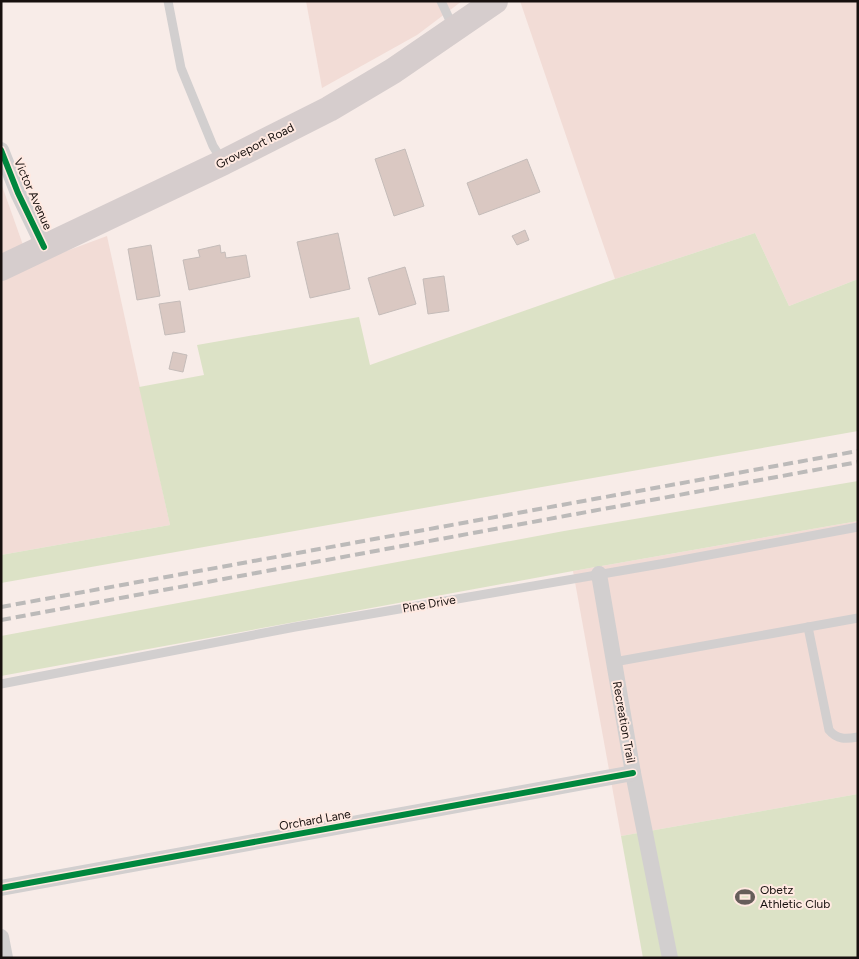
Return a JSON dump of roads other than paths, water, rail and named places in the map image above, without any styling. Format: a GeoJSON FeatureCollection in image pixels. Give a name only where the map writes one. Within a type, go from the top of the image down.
{"type":"FeatureCollection","features":[{"type":"Feature","properties":{"kind":"main road","name":"Groveport Road"},"geometry":{"type":"LineString","coordinates":[[1,268],[224,162],[328,109],[393,71],[495,1]]}},
{"type":"Feature","properties":{"kind":"street","name":"Victor Avenue"},"geometry":{"type":"LineString","coordinates":[[1,150],[18,193],[44,247]]}},
{"type":"Feature","properties":{"kind":"street","name":"Recreation Trail"},"geometry":{"type":"LineString","coordinates":[[599,574],[633,773],[670,958]]}},
{"type":"Feature","properties":{"kind":"street","name":"Orchard Lane"},"geometry":{"type":"LineString","coordinates":[[1,888],[633,773]]}},
{"type":"Feature","properties":{"kind":"street"},"geometry":{"type":"LineString","coordinates":[[1,937],[5,958]]}},
{"type":"Feature","properties":{"kind":"lane"},"geometry":{"type":"LineString","coordinates":[[168,1],[181,68],[213,146],[224,162]]}},
{"type":"Feature","properties":{"kind":"lane"},"geometry":{"type":"LineString","coordinates":[[442,1],[454,29]]}},
{"type":"Feature","properties":{"kind":"lane","name":"Pine Drive"},"geometry":{"type":"LineString","coordinates":[[1,684],[295,627],[858,527]]}},
{"type":"Feature","properties":{"kind":"lane"},"geometry":{"type":"LineString","coordinates":[[614,662],[858,618]]}},
{"type":"Feature","properties":{"kind":"lane"},"geometry":{"type":"LineString","coordinates":[[808,627],[829,730],[835,737],[848,739],[858,737]]}},
{"type":"Feature","properties":{"kind":"railway"},"geometry":{"type":"LineString","coordinates":[[1,607],[858,451]]}},
{"type":"Feature","properties":{"kind":"railway"},"geometry":{"type":"LineString","coordinates":[[1,620],[858,462]]}},
{"type":"Feature","properties":{"kind":"place","name":"Obetz Athletic Club"},"geometry":{"type":"Point","coordinates":[745,897]}}]}
